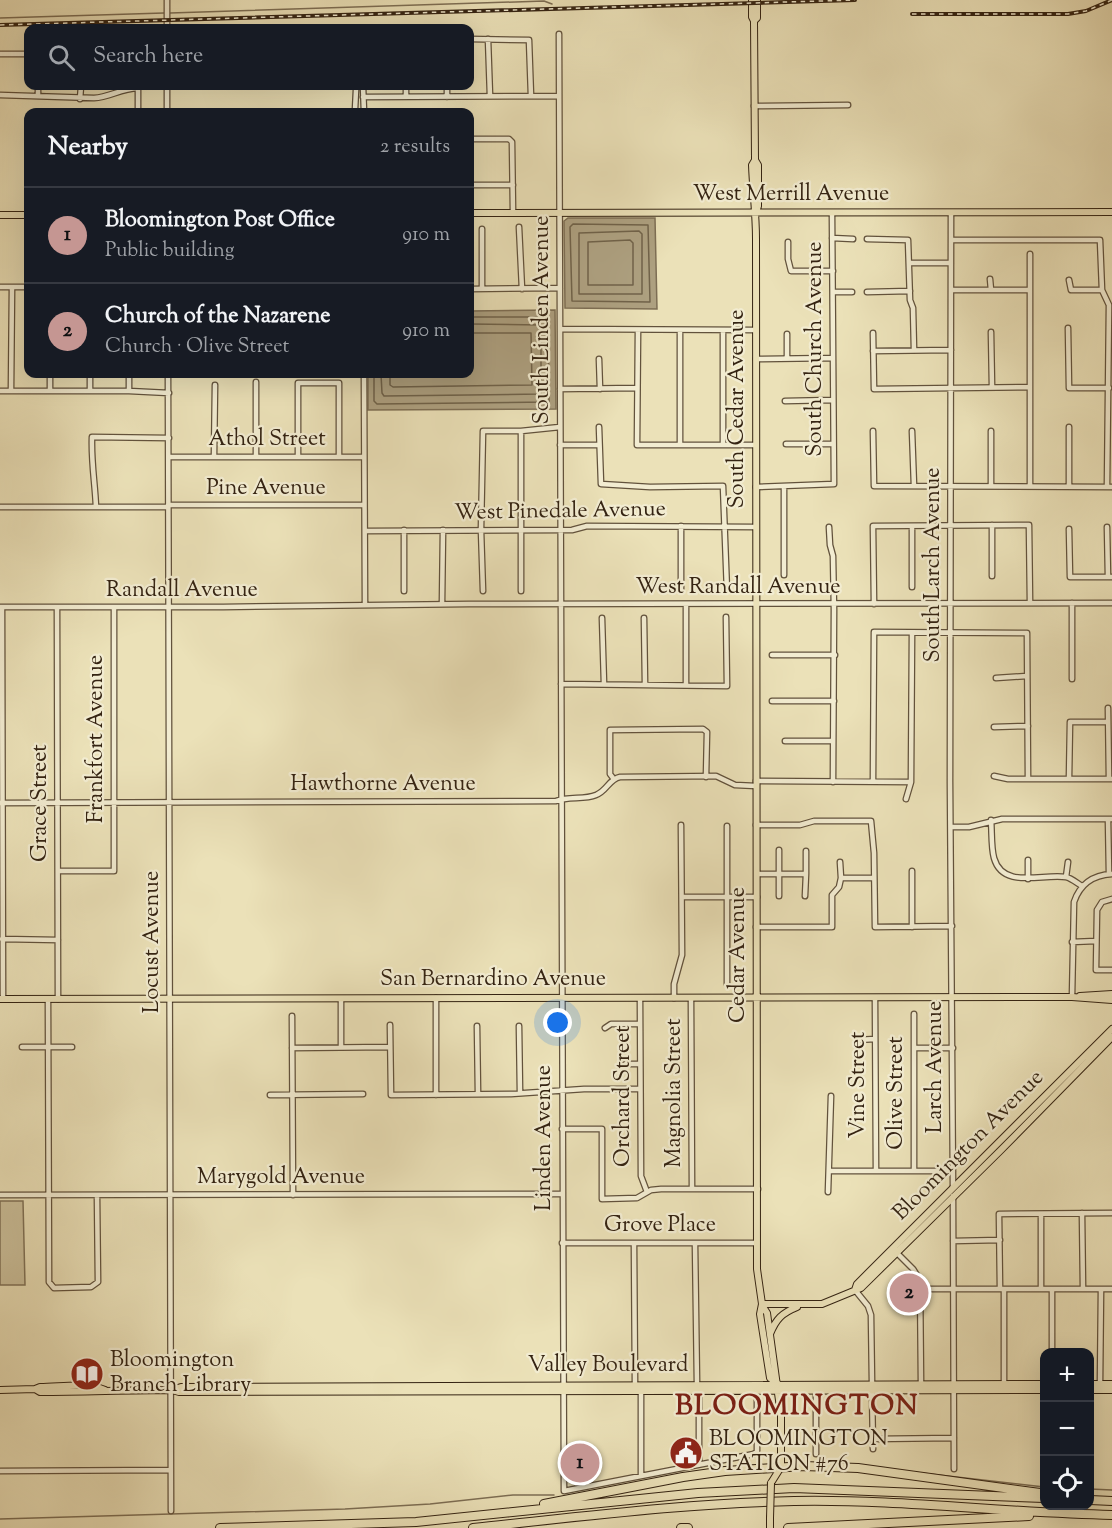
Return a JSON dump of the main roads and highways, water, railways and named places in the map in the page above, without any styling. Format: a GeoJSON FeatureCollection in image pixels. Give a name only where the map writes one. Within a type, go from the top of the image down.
{"type":"FeatureCollection","features":[{"type":"Feature","properties":{"kind":"highway"},"geometry":{"type":"LineString","coordinates":[[521,1510],[683,1476],[781,1467],[858,1468],[1040,1495]]}},
{"type":"Feature","properties":{"kind":"highway"},"geometry":{"type":"LineString","coordinates":[[220,1528],[416,1522],[698,1493],[794,1488],[1040,1496]]}},
{"type":"Feature","properties":{"kind":"highway"},"geometry":{"type":"LineString","coordinates":[[1094,1498],[1111,1501]]}},
{"type":"Feature","properties":{"kind":"highway"},"geometry":{"type":"LineString","coordinates":[[473,1528],[699,1506],[794,1501],[862,1502],[1112,1515]]}},
{"type":"Feature","properties":{"kind":"highway"},"geometry":{"type":"LineString","coordinates":[[788,1528],[1070,1514]]}},
{"type":"Feature","properties":{"kind":"highway"},"geometry":{"type":"LineString","coordinates":[[681,1528],[688,1528]]}},
{"type":"Feature","properties":{"kind":"main road","name":"South Cedar Avenue"},"geometry":{"type":"LineString","coordinates":[[752,0],[755,160],[752,165],[753,206],[756,213],[756,604]]}},
{"type":"Feature","properties":{"kind":"main road","name":"South Cedar Avenue"},"geometry":{"type":"LineString","coordinates":[[754,21],[757,18],[757,0]]}},
{"type":"Feature","properties":{"kind":"main road","name":"West Merrill Avenue"},"geometry":{"type":"LineString","coordinates":[[474,213],[1112,212]]}},
{"type":"Feature","properties":{"kind":"main road"},"geometry":{"type":"LineString","coordinates":[[0,215],[24,215]]}},
{"type":"Feature","properties":{"kind":"main road","name":"Cedar Avenue"},"geometry":{"type":"LineString","coordinates":[[756,604],[757,1242],[762,1304],[770,1335],[781,1415],[781,1467]]}},
{"type":"Feature","properties":{"kind":"main road"},"geometry":{"type":"LineString","coordinates":[[1072,997],[1112,994]]}},
{"type":"Feature","properties":{"kind":"main road"},"geometry":{"type":"LineString","coordinates":[[1072,997],[1112,999]]}},
{"type":"Feature","properties":{"kind":"main road","name":"San Bernardino Avenue"},"geometry":{"type":"LineString","coordinates":[[1,999],[1072,997]]}},
{"type":"Feature","properties":{"kind":"main road","name":"Bloomington Avenue"},"geometry":{"type":"LineString","coordinates":[[895,1251],[953,1197],[1075,1065],[1112,1029]]}},
{"type":"Feature","properties":{"kind":"main road","name":"Bloomington Avenue"},"geometry":{"type":"LineString","coordinates":[[762,1304],[801,1305],[831,1301],[861,1288],[953,1188],[1112,1037]]}},
{"type":"Feature","properties":{"kind":"main road"},"geometry":{"type":"LineString","coordinates":[[1063,1086],[1076,1069],[1075,1065]]}},
{"type":"Feature","properties":{"kind":"main road","name":"Cedar Avenue"},"geometry":{"type":"LineString","coordinates":[[762,1304],[760,1314],[770,1378],[778,1387]]}},
{"type":"Feature","properties":{"kind":"main road"},"geometry":{"type":"LineString","coordinates":[[770,1335],[780,1315],[801,1305]]}},
{"type":"Feature","properties":{"kind":"main road","name":"Valley Boulevard"},"geometry":{"type":"LineString","coordinates":[[563,1388],[635,1384],[698,1387],[954,1387],[1040,1390]]}},
{"type":"Feature","properties":{"kind":"main road","name":"Valley Boulevard"},"geometry":{"type":"LineString","coordinates":[[778,1387],[816,1390],[921,1384],[954,1387],[1040,1384]]}},
{"type":"Feature","properties":{"kind":"main road"},"geometry":{"type":"LineString","coordinates":[[1094,1384],[1112,1384]]}},
{"type":"Feature","properties":{"kind":"main road","name":"Valley Boulevard"},"geometry":{"type":"LineString","coordinates":[[0,1390],[79,1386],[98,1387],[105,1390],[172,1390],[190,1387],[563,1388],[641,1391],[698,1387]]}},
{"type":"Feature","properties":{"kind":"main road"},"geometry":{"type":"LineString","coordinates":[[1094,1390],[1112,1390]]}},
{"type":"Feature","properties":{"kind":"main road"},"geometry":{"type":"LineString","coordinates":[[770,1528],[771,1484],[781,1467]]}},
{"type":"Feature","properties":{"kind":"water"},"geometry":{"type":"Polygon","coordinates":[[[568,218],[655,218],[657,309],[565,308],[564,221],[568,218]]]}},
{"type":"Feature","properties":{"kind":"water"},"geometry":{"type":"Polygon","coordinates":[[[555,310],[556,409],[368,410],[368,378],[474,378],[474,311],[555,310]]]}},
{"type":"Feature","properties":{"kind":"waterway"},"geometry":{"type":"LineString","coordinates":[[170,13],[544,1],[552,4]]}},
{"type":"Feature","properties":{"kind":"waterway"},"geometry":{"type":"LineString","coordinates":[[0,18],[164,13]]}},
{"type":"Feature","properties":{"kind":"waterway"},"geometry":{"type":"LineString","coordinates":[[904,1471],[1040,1487]]}},
{"type":"Feature","properties":{"kind":"waterway"},"geometry":{"type":"LineString","coordinates":[[1094,1489],[1112,1490]]}},
{"type":"Feature","properties":{"kind":"waterway"},"geometry":{"type":"LineString","coordinates":[[0,1519],[345,1509],[430,1504],[513,1495],[554,1495]]}},
{"type":"Feature","properties":{"kind":"railway"},"geometry":{"type":"LineString","coordinates":[[34,24],[855,0]]}},
{"type":"Feature","properties":{"kind":"railway"},"geometry":{"type":"LineString","coordinates":[[912,14],[1068,14],[1086,11],[1112,0]]}},
{"type":"Feature","properties":{"kind":"railway"},"geometry":{"type":"LineString","coordinates":[[0,25],[24,24]]}},
{"type":"Feature","properties":{"kind":"place","name":"Church of the Nazarene"},"geometry":{"type":"Point","coordinates":[909,1293]}},
{"type":"Feature","properties":{"kind":"place","name":"Bloomington Branch Library"},"geometry":{"type":"Point","coordinates":[87,1374]}},
{"type":"Feature","properties":{"kind":"place","name":"BLOOMINGTON STATION #76"},"geometry":{"type":"Point","coordinates":[686,1453]}},
{"type":"Feature","properties":{"kind":"place","name":"Bloomington Post Office"},"geometry":{"type":"Point","coordinates":[580,1463]}},
{"type":"Feature","properties":{"kind":"district","name":"BLOOMINGTON"},"geometry":{"type":"Point","coordinates":[797,1407]}}]}
